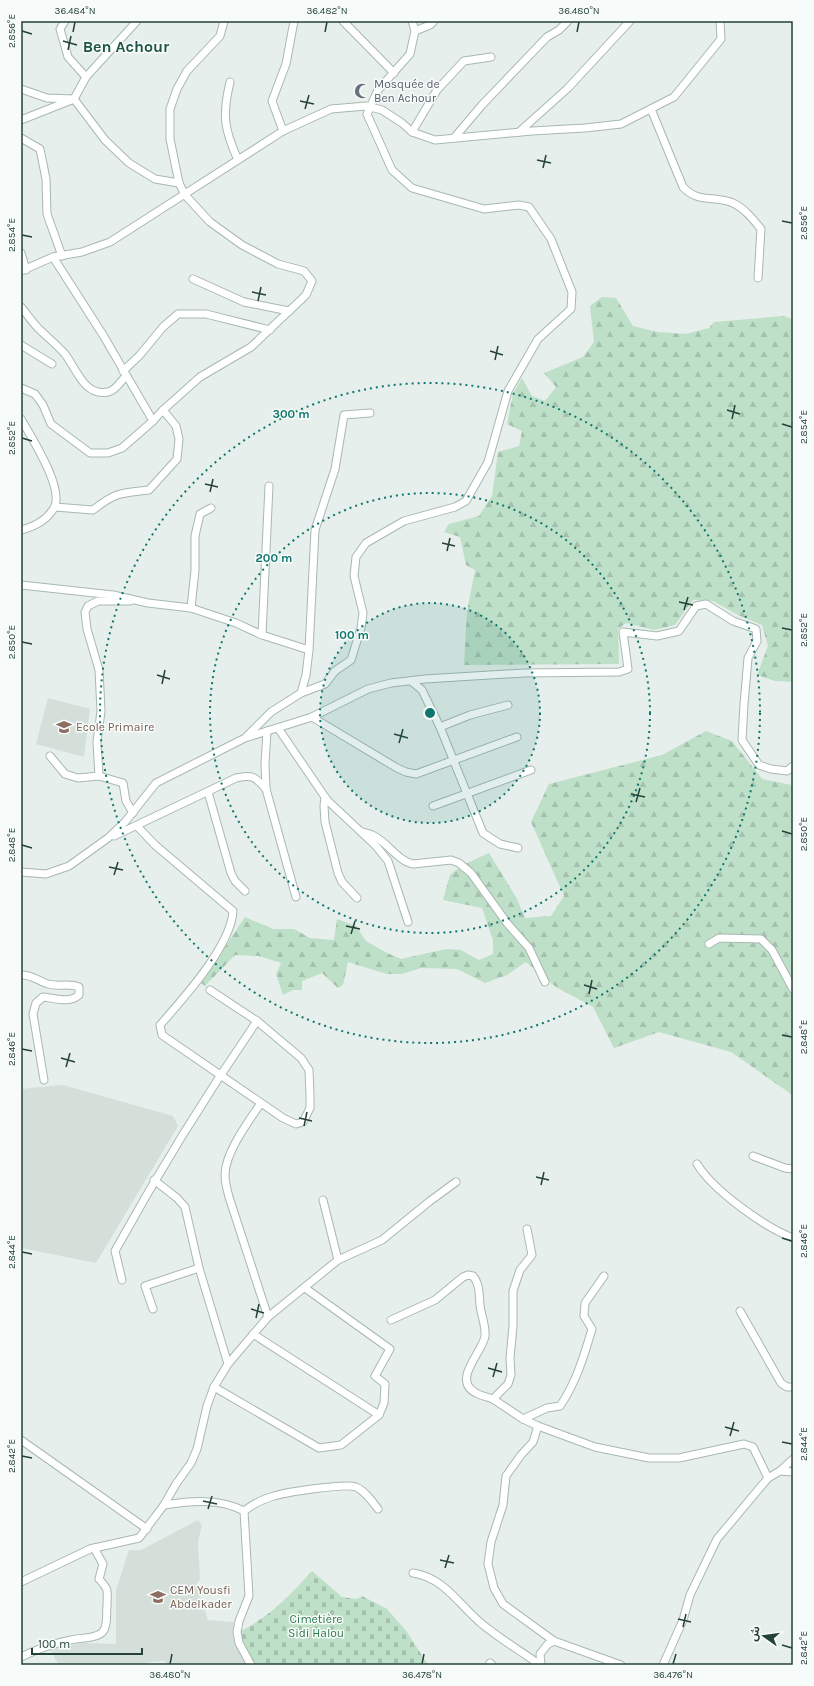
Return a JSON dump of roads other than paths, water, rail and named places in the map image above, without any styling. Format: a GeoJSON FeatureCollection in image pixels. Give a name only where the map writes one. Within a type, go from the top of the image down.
{"type":"FeatureCollection","features":[{"type":"Feature","properties":{"kind":"street"},"geometry":{"type":"LineString","coordinates":[[65,21],[60,29],[68,57],[86,78]]}},
{"type":"Feature","properties":{"kind":"street"},"geometry":{"type":"LineString","coordinates":[[21,120],[74,99],[86,78],[137,21]]}},
{"type":"Feature","properties":{"kind":"street"},"geometry":{"type":"LineString","coordinates":[[21,388],[35,394],[51,424],[90,453],[108,453],[122,448],[200,377],[251,348],[306,295],[312,281],[304,270],[278,264],[242,245],[210,222],[185,194],[179,183],[170,139],[170,110],[177,89],[187,71],[220,36],[224,21]]}},
{"type":"Feature","properties":{"kind":"street"},"geometry":{"type":"LineString","coordinates":[[283,131],[272,101],[286,64],[294,21]]}},
{"type":"Feature","properties":{"kind":"street"},"geometry":{"type":"LineString","coordinates":[[343,21],[394,73]]}},
{"type":"Feature","properties":{"kind":"street"},"geometry":{"type":"LineString","coordinates":[[245,738],[271,712],[301,693],[325,684],[335,671],[351,660],[361,628],[363,613],[354,576],[356,557],[366,543],[404,521],[455,507],[466,500],[488,462],[508,391],[538,339],[571,309],[572,292],[551,239],[529,207],[519,205],[484,209],[412,188],[392,170],[367,114],[378,90],[410,54],[415,31],[412,21]]}},
{"type":"Feature","properties":{"kind":"street"},"geometry":{"type":"LineString","coordinates":[[415,31],[430,25],[434,21]]}},
{"type":"Feature","properties":{"kind":"street"},"geometry":{"type":"LineString","coordinates":[[454,138],[482,105],[547,37],[559,30],[568,21]]}},
{"type":"Feature","properties":{"kind":"street"},"geometry":{"type":"LineString","coordinates":[[519,132],[568,88],[630,21]]}},
{"type":"Feature","properties":{"kind":"street"},"geometry":{"type":"LineString","coordinates":[[21,253],[24,270],[53,257],[82,252],[110,242],[283,131],[331,109],[366,106],[382,110],[402,123],[412,132],[435,140],[622,124],[674,96],[721,39],[720,21]]}},
{"type":"Feature","properties":{"kind":"street"},"geometry":{"type":"LineString","coordinates":[[412,132],[437,90],[464,61],[491,57]]}},
{"type":"Feature","properties":{"kind":"street"},"geometry":{"type":"LineString","coordinates":[[230,82],[225,103],[225,124],[228,137],[238,160]]}},
{"type":"Feature","properties":{"kind":"street"},"geometry":{"type":"LineString","coordinates":[[21,89],[47,98],[74,99]]}},
{"type":"Feature","properties":{"kind":"street"},"geometry":{"type":"LineString","coordinates":[[74,99],[105,140],[129,163],[155,179],[179,183]]}},
{"type":"Feature","properties":{"kind":"street"},"geometry":{"type":"LineString","coordinates":[[651,109],[682,187],[689,194],[701,198],[732,203],[747,212],[761,229],[758,278]]}},
{"type":"Feature","properties":{"kind":"street"},"geometry":{"type":"LineString","coordinates":[[21,138],[40,148],[46,179],[47,214],[62,256]]}},
{"type":"Feature","properties":{"kind":"street"},"geometry":{"type":"LineString","coordinates":[[53,257],[103,334],[124,374],[153,421]]}},
{"type":"Feature","properties":{"kind":"street"},"geometry":{"type":"LineString","coordinates":[[194,279],[244,302],[289,311]]}},
{"type":"Feature","properties":{"kind":"street"},"geometry":{"type":"LineString","coordinates":[[21,307],[37,327],[65,354],[80,379],[88,388],[97,391],[108,392],[115,387],[163,327],[178,314],[206,314],[270,330]]}},
{"type":"Feature","properties":{"kind":"street"},"geometry":{"type":"LineString","coordinates":[[21,345],[52,364]]}},
{"type":"Feature","properties":{"kind":"street"},"geometry":{"type":"LineString","coordinates":[[54,508],[93,510],[107,499],[119,493],[149,490],[176,459],[180,439],[176,426],[163,410]]}},
{"type":"Feature","properties":{"kind":"street"},"geometry":{"type":"LineString","coordinates":[[301,693],[306,675],[309,650],[315,530],[335,469],[344,415],[370,413]]}},
{"type":"Feature","properties":{"kind":"street"},"geometry":{"type":"LineString","coordinates":[[21,420],[51,477],[56,493],[54,508],[46,517],[32,527],[21,530]]}},
{"type":"Feature","properties":{"kind":"street"},"geometry":{"type":"LineString","coordinates":[[262,635],[269,486]]}},
{"type":"Feature","properties":{"kind":"street"},"geometry":{"type":"LineString","coordinates":[[192,608],[195,570],[195,536],[200,514],[212,508]]}},
{"type":"Feature","properties":{"kind":"street"},"geometry":{"type":"LineString","coordinates":[[21,586],[113,595],[142,601],[192,608],[236,623],[262,635],[309,650]]}},
{"type":"Feature","properties":{"kind":"street"},"geometry":{"type":"LineString","coordinates":[[99,776],[97,742],[101,711],[98,670],[86,629],[85,612],[88,606],[98,601],[142,601]]}},
{"type":"Feature","properties":{"kind":"street"},"geometry":{"type":"LineString","coordinates":[[21,872],[46,874],[69,866],[108,838],[125,822],[156,783],[245,738],[312,717],[368,689],[391,683],[411,682],[425,678],[524,673],[619,672],[628,669],[623,632],[658,636],[678,631],[696,606],[706,604],[733,621],[756,629],[757,641],[748,658],[742,740],[759,765],[771,769],[787,771],[793,766]]}},
{"type":"Feature","properties":{"kind":"street"},"geometry":{"type":"LineString","coordinates":[[411,682],[422,690],[440,727],[483,833],[500,844],[518,848]]}},
{"type":"Feature","properties":{"kind":"street"},"geometry":{"type":"LineString","coordinates":[[440,727],[470,715],[508,705]]}},
{"type":"Feature","properties":{"kind":"street"},"geometry":{"type":"LineString","coordinates":[[312,717],[397,768],[416,774],[453,759],[517,737]]}},
{"type":"Feature","properties":{"kind":"street"},"geometry":{"type":"LineString","coordinates":[[278,728],[325,797],[376,846],[388,861],[408,922]]}},
{"type":"Feature","properties":{"kind":"street"},"geometry":{"type":"LineString","coordinates":[[267,731],[265,764],[266,789],[296,897]]}},
{"type":"Feature","properties":{"kind":"street"},"geometry":{"type":"LineString","coordinates":[[50,756],[65,774],[78,778],[99,776],[123,783],[126,801],[133,812]]}},
{"type":"Feature","properties":{"kind":"street"},"geometry":{"type":"LineString","coordinates":[[433,806],[531,770]]}},
{"type":"Feature","properties":{"kind":"street"},"geometry":{"type":"LineString","coordinates":[[108,838],[236,778],[246,775],[252,776],[266,789]]}},
{"type":"Feature","properties":{"kind":"street"},"geometry":{"type":"LineString","coordinates":[[208,792],[231,873],[235,882],[245,891]]}},
{"type":"Feature","properties":{"kind":"street"},"geometry":{"type":"LineString","coordinates":[[325,797],[325,822],[338,874],[342,882],[357,898]]}},
{"type":"Feature","properties":{"kind":"street"},"geometry":{"type":"LineString","coordinates":[[136,826],[155,845],[233,911],[233,917],[224,937],[205,971],[160,1025],[162,1035],[283,1118],[296,1124],[303,1122],[310,1108],[310,1096],[309,1070],[301,1058],[257,1021],[210,990]]}},
{"type":"Feature","properties":{"kind":"street"},"geometry":{"type":"LineString","coordinates":[[362,832],[374,835],[384,842],[406,863],[413,864],[451,860],[459,863],[472,873],[508,923],[529,948],[545,982]]}},
{"type":"Feature","properties":{"kind":"street"},"geometry":{"type":"LineString","coordinates":[[709,944],[719,938],[761,939],[772,950],[793,989]]}},
{"type":"Feature","properties":{"kind":"street"},"geometry":{"type":"LineString","coordinates":[[21,975],[35,977],[47,984],[62,987],[72,985],[79,988],[79,995],[74,999],[67,1001],[43,996],[36,1004],[33,1014],[44,1080]]}},
{"type":"Feature","properties":{"kind":"street"},"geometry":{"type":"LineString","coordinates":[[122,1280],[115,1251],[154,1180],[220,1074],[257,1021]]}},
{"type":"Feature","properties":{"kind":"street"},"geometry":{"type":"LineString","coordinates":[[261,1103],[238,1138],[226,1168],[225,1177],[229,1197],[268,1317]]}},
{"type":"Feature","properties":{"kind":"street"},"geometry":{"type":"LineString","coordinates":[[753,1156],[793,1169]]}},
{"type":"Feature","properties":{"kind":"street"},"geometry":{"type":"LineString","coordinates":[[697,1164],[711,1183],[730,1198],[765,1223],[793,1238]]}},
{"type":"Feature","properties":{"kind":"street"},"geometry":{"type":"LineString","coordinates":[[154,1180],[177,1198],[185,1207],[200,1268],[228,1364]]}},
{"type":"Feature","properties":{"kind":"street"},"geometry":{"type":"LineString","coordinates":[[21,1582],[94,1548],[133,1541],[139,1538],[164,1505],[176,1484],[191,1463],[197,1449],[207,1406],[214,1388],[228,1364],[268,1317],[338,1260],[382,1240],[456,1182]]}},
{"type":"Feature","properties":{"kind":"street"},"geometry":{"type":"LineString","coordinates":[[323,1200],[338,1260]]}},
{"type":"Feature","properties":{"kind":"street"},"geometry":{"type":"LineString","coordinates":[[494,1399],[508,1384],[511,1375],[510,1358],[514,1326],[513,1291],[520,1270],[532,1255],[528,1229]]}},
{"type":"Feature","properties":{"kind":"street"},"geometry":{"type":"LineString","coordinates":[[153,1309],[145,1286],[200,1268]]}},
{"type":"Feature","properties":{"kind":"street"},"geometry":{"type":"LineString","coordinates":[[391,1320],[435,1300],[463,1277],[468,1275],[473,1276],[477,1280],[479,1288],[485,1336],[467,1373],[467,1384],[476,1393],[494,1399],[523,1419],[538,1426],[595,1447],[649,1458],[679,1458],[744,1444],[753,1447],[768,1478]]}},
{"type":"Feature","properties":{"kind":"street"},"geometry":{"type":"LineString","coordinates":[[523,1419],[547,1408],[560,1406],[570,1391],[586,1352],[592,1329],[584,1316],[585,1303],[604,1276]]}},
{"type":"Feature","properties":{"kind":"street"},"geometry":{"type":"LineString","coordinates":[[214,1388],[319,1448],[341,1445],[379,1415],[384,1403],[385,1384],[376,1376],[390,1349],[305,1288]]}},
{"type":"Feature","properties":{"kind":"street"},"geometry":{"type":"LineString","coordinates":[[740,1311],[781,1383],[788,1387],[793,1387]]}},
{"type":"Feature","properties":{"kind":"street"},"geometry":{"type":"LineString","coordinates":[[253,1334],[379,1415]]}},
{"type":"Feature","properties":{"kind":"street"},"geometry":{"type":"LineString","coordinates":[[538,1426],[533,1442],[521,1455],[506,1476],[503,1505],[491,1542],[488,1564],[494,1588],[503,1604],[554,1641],[621,1665]]}},
{"type":"Feature","properties":{"kind":"street"},"geometry":{"type":"LineString","coordinates":[[21,1440],[147,1529]]}},
{"type":"Feature","properties":{"kind":"street"},"geometry":{"type":"LineString","coordinates":[[663,1665],[683,1620],[690,1595],[718,1539],[768,1478],[780,1471],[793,1459]]}},
{"type":"Feature","properties":{"kind":"street"},"geometry":{"type":"LineString","coordinates":[[780,1471],[793,1472]]}},
{"type":"Feature","properties":{"kind":"street"},"geometry":{"type":"LineString","coordinates":[[251,1665],[239,1643],[237,1632],[239,1621],[249,1596],[244,1512],[251,1505],[275,1496],[339,1486],[356,1487],[366,1494],[378,1508]]}},
{"type":"Feature","properties":{"kind":"street"},"geometry":{"type":"LineString","coordinates":[[164,1505],[189,1501],[216,1503],[236,1507],[244,1512]]}},
{"type":"Feature","properties":{"kind":"street"},"geometry":{"type":"LineString","coordinates":[[21,1657],[66,1640],[94,1636],[100,1634],[104,1630],[107,1622],[108,1591],[106,1586],[99,1579],[103,1564],[94,1548]]}},
{"type":"Feature","properties":{"kind":"street"},"geometry":{"type":"LineString","coordinates":[[413,1574],[423,1575],[447,1588],[481,1624],[541,1665]]}},
{"type":"Feature","properties":{"kind":"street"},"geometry":{"type":"LineString","coordinates":[[541,1665],[540,1654],[548,1644],[554,1641]]}},
{"type":"Feature","properties":{"kind":"place","name":"Mosquée de Ben Achour"},"geometry":{"type":"Point","coordinates":[362,91]}},
{"type":"Feature","properties":{"kind":"place","name":"Ecole Primaire"},"geometry":{"type":"Point","coordinates":[64,727]}},
{"type":"Feature","properties":{"kind":"place","name":"CEM Yousfi Abdelkader"},"geometry":{"type":"Point","coordinates":[158,1597]}},
{"type":"Feature","properties":{"kind":"district","name":"Ben Achour"},"geometry":{"type":"Point","coordinates":[126,46]}},
{"type":"Feature","properties":{"kind":"park label","name":"Cimetière Sidi Halou"},"geometry":{"type":"Point","coordinates":[316,1626]}}]}
